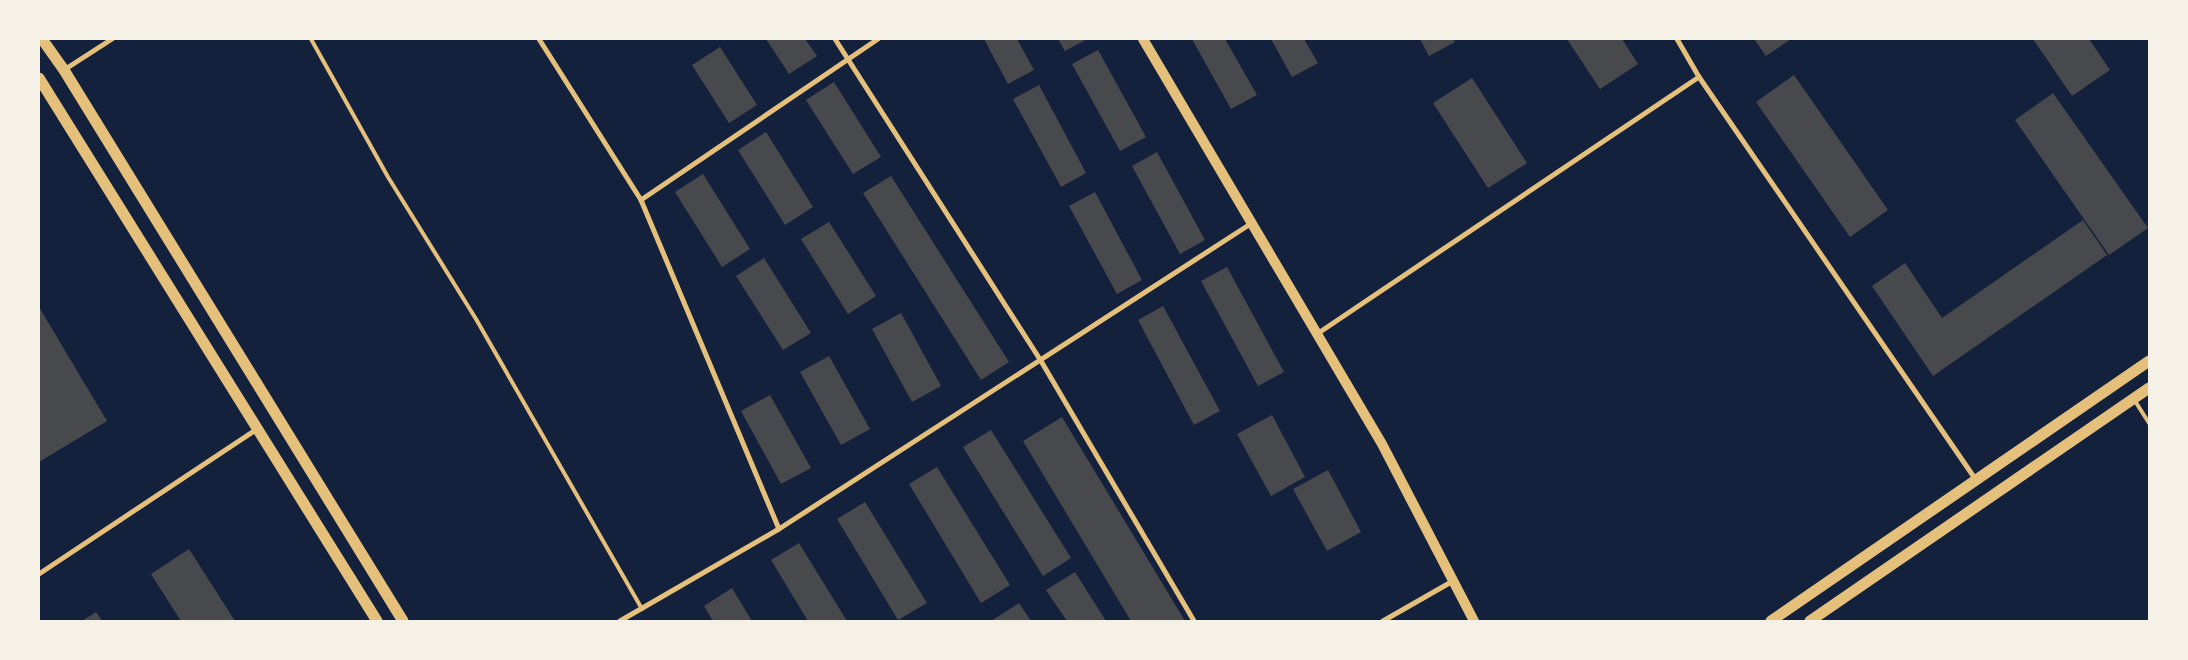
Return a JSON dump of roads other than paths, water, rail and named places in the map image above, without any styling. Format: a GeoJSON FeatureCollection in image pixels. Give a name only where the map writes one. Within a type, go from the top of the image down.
{"type":"FeatureCollection","features":[{"type":"Feature","properties":{"kind":"main road"},"geometry":{"type":"LineString","coordinates":[[42,39],[64,70],[403,621]]}},
{"type":"Feature","properties":{"kind":"main road"},"geometry":{"type":"LineString","coordinates":[[1143,39],[1382,444],[1474,621]]}},
{"type":"Feature","properties":{"kind":"main road"},"geometry":{"type":"LineString","coordinates":[[39,78],[377,621]]}},
{"type":"Feature","properties":{"kind":"main road"},"geometry":{"type":"LineString","coordinates":[[1771,621],[2149,361]]}},
{"type":"Feature","properties":{"kind":"main road"},"geometry":{"type":"LineString","coordinates":[[1810,621],[2149,388]]}},
{"type":"Feature","properties":{"kind":"street"},"geometry":{"type":"LineString","coordinates":[[64,70],[112,39]]}},
{"type":"Feature","properties":{"kind":"street"},"geometry":{"type":"LineString","coordinates":[[539,39],[641,200],[779,529]]}},
{"type":"Feature","properties":{"kind":"street"},"geometry":{"type":"LineString","coordinates":[[835,39],[1041,361],[1194,621]]}},
{"type":"Feature","properties":{"kind":"street"},"geometry":{"type":"LineString","coordinates":[[641,200],[878,39]]}},
{"type":"Feature","properties":{"kind":"street"},"geometry":{"type":"LineString","coordinates":[[1677,39],[1699,77],[1976,480]]}},
{"type":"Feature","properties":{"kind":"street"},"geometry":{"type":"LineString","coordinates":[[1318,334],[1699,77]]}},
{"type":"Feature","properties":{"kind":"street"},"geometry":{"type":"LineString","coordinates":[[620,621],[779,529],[1041,361],[1252,222]]}},
{"type":"Feature","properties":{"kind":"street"},"geometry":{"type":"LineString","coordinates":[[39,574],[257,429]]}},
{"type":"Feature","properties":{"kind":"street"},"geometry":{"type":"LineString","coordinates":[[1383,621],[1453,581]]}},
{"type":"Feature","properties":{"kind":"lane"},"geometry":{"type":"LineString","coordinates":[[311,39],[388,178],[476,319],[642,609]]}},
{"type":"Feature","properties":{"kind":"lane"},"geometry":{"type":"LineString","coordinates":[[2134,399],[2149,423]]}}]}
